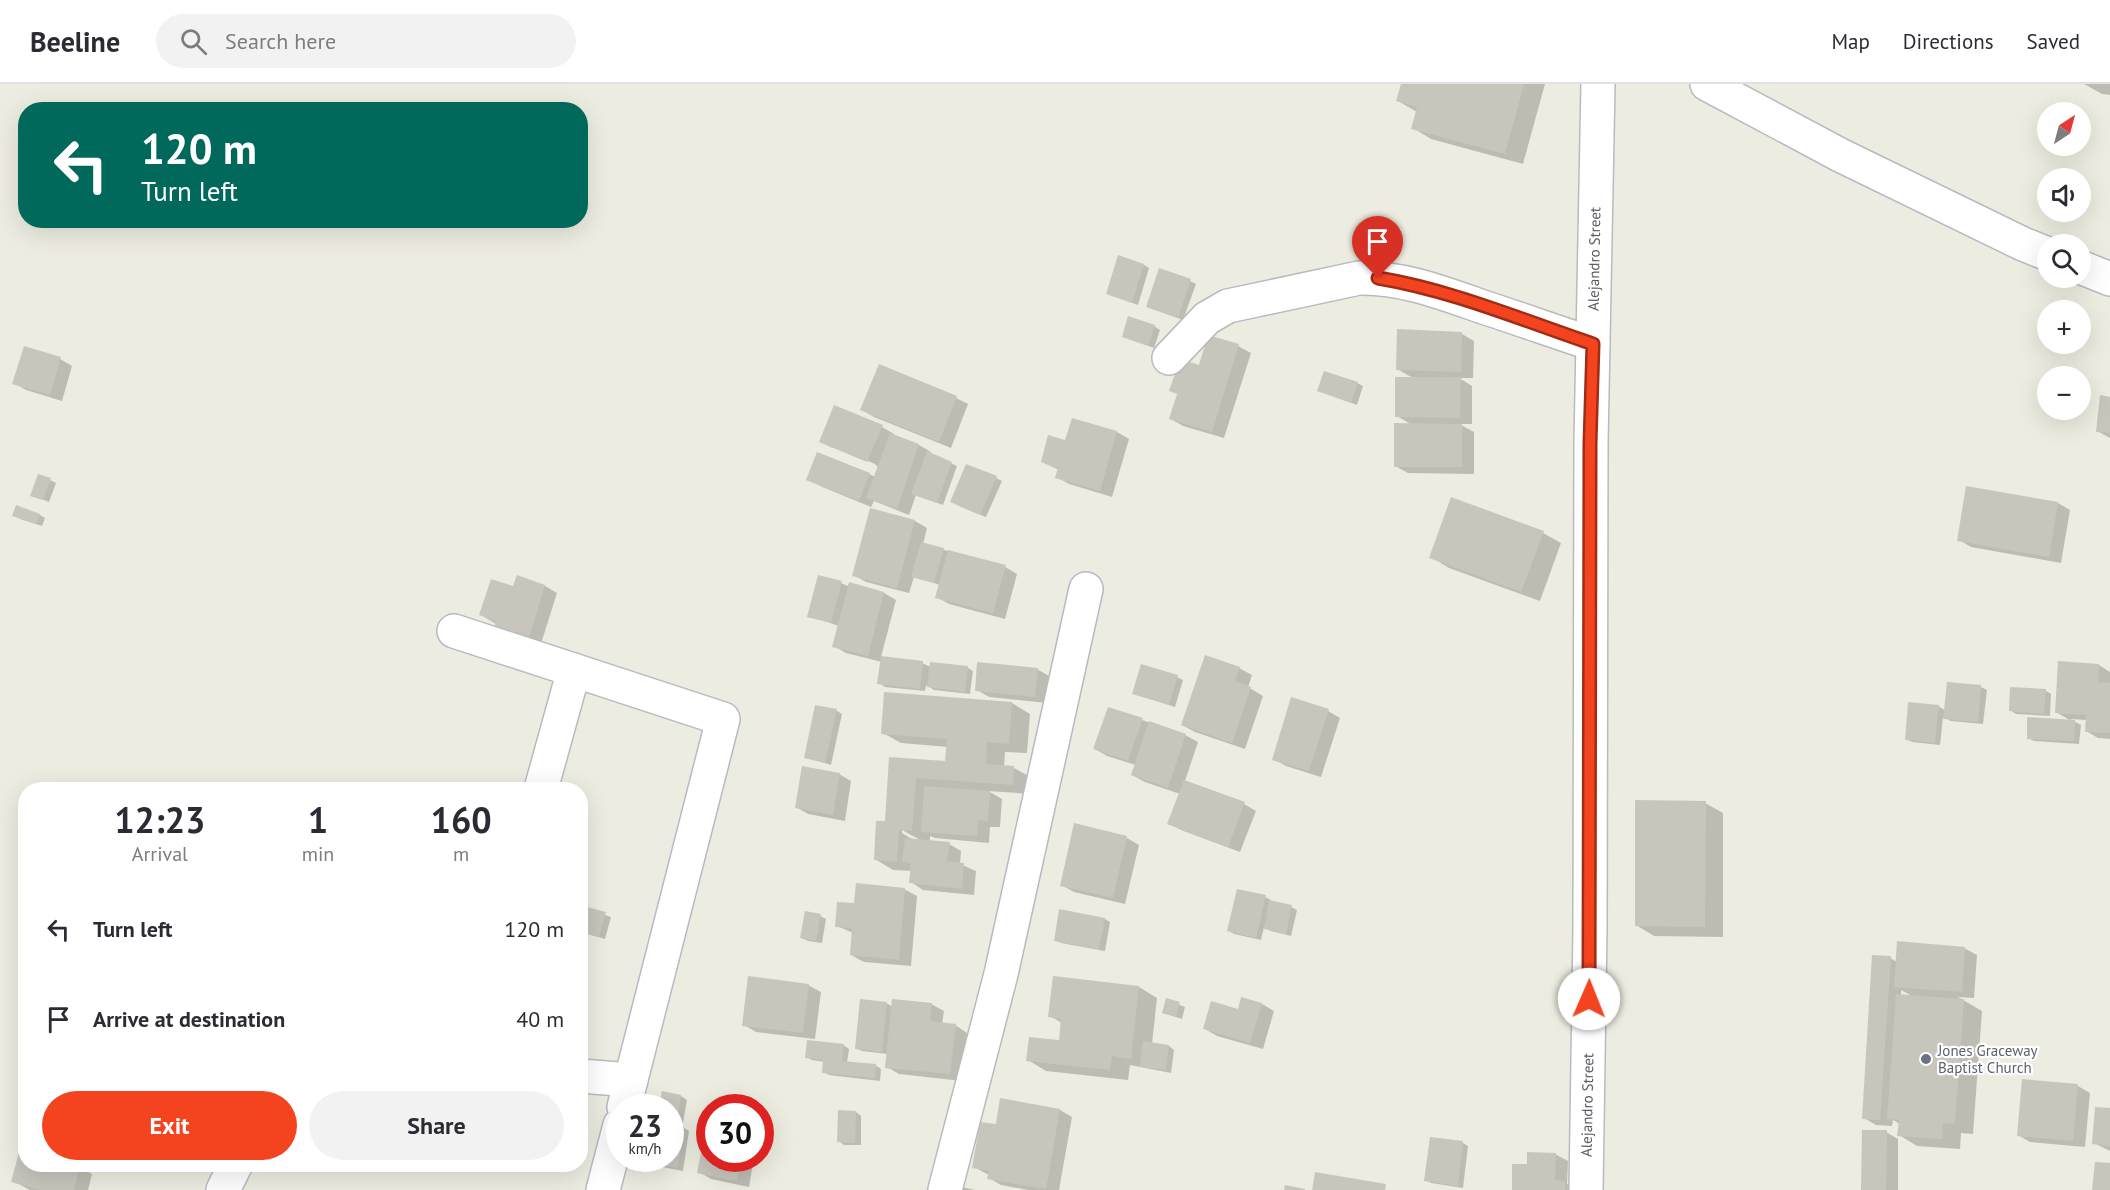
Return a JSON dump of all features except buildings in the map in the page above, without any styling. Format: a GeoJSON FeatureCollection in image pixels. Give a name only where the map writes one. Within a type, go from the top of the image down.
{"type":"FeatureCollection","features":[{"type":"Feature","properties":{"kind":"street","name":"Alejandro Street"},"geometry":{"type":"LineString","coordinates":[[1586,1190],[1590,928],[1590,443],[1598,84]]}},
{"type":"Feature","properties":{"kind":"street"},"geometry":{"type":"LineString","coordinates":[[1707,84],[1840,155],[2037,250]]}},
{"type":"Feature","properties":{"kind":"street"},"geometry":{"type":"LineString","coordinates":[[2091,271],[2110,279]]}},
{"type":"Feature","properties":{"kind":"street"},"geometry":{"type":"LineString","coordinates":[[1169,358],[1207,318],[1228,306],[1359,278],[1378,278],[1406,283],[1455,297],[1593,344]]}},
{"type":"Feature","properties":{"kind":"street"},"geometry":{"type":"LineString","coordinates":[[945,1190],[1001,974],[1086,590]]}},
{"type":"Feature","properties":{"kind":"street"},"geometry":{"type":"LineString","coordinates":[[454,631],[723,719],[628,1093],[588,1079]]}},
{"type":"Feature","properties":{"kind":"street"},"geometry":{"type":"LineString","coordinates":[[543,782],[574,670]]}},
{"type":"Feature","properties":{"kind":"street"},"geometry":{"type":"LineString","coordinates":[[223,1190],[232,1172]]}},
{"type":"Feature","properties":{"kind":"street"},"geometry":{"type":"LineString","coordinates":[[603,1190],[608,1172]]}},
{"type":"Feature","properties":{"kind":"place","name":"Jones Graceway Baptist Church"},"geometry":{"type":"Point","coordinates":[1926,1059]}},
{"type":"Feature","properties":{"kind":"route"},"geometry":{"type":"LineString","coordinates":[[1378,278],[1406,283],[1455,297],[1593,344],[1590,443],[1589,999]]}}]}
